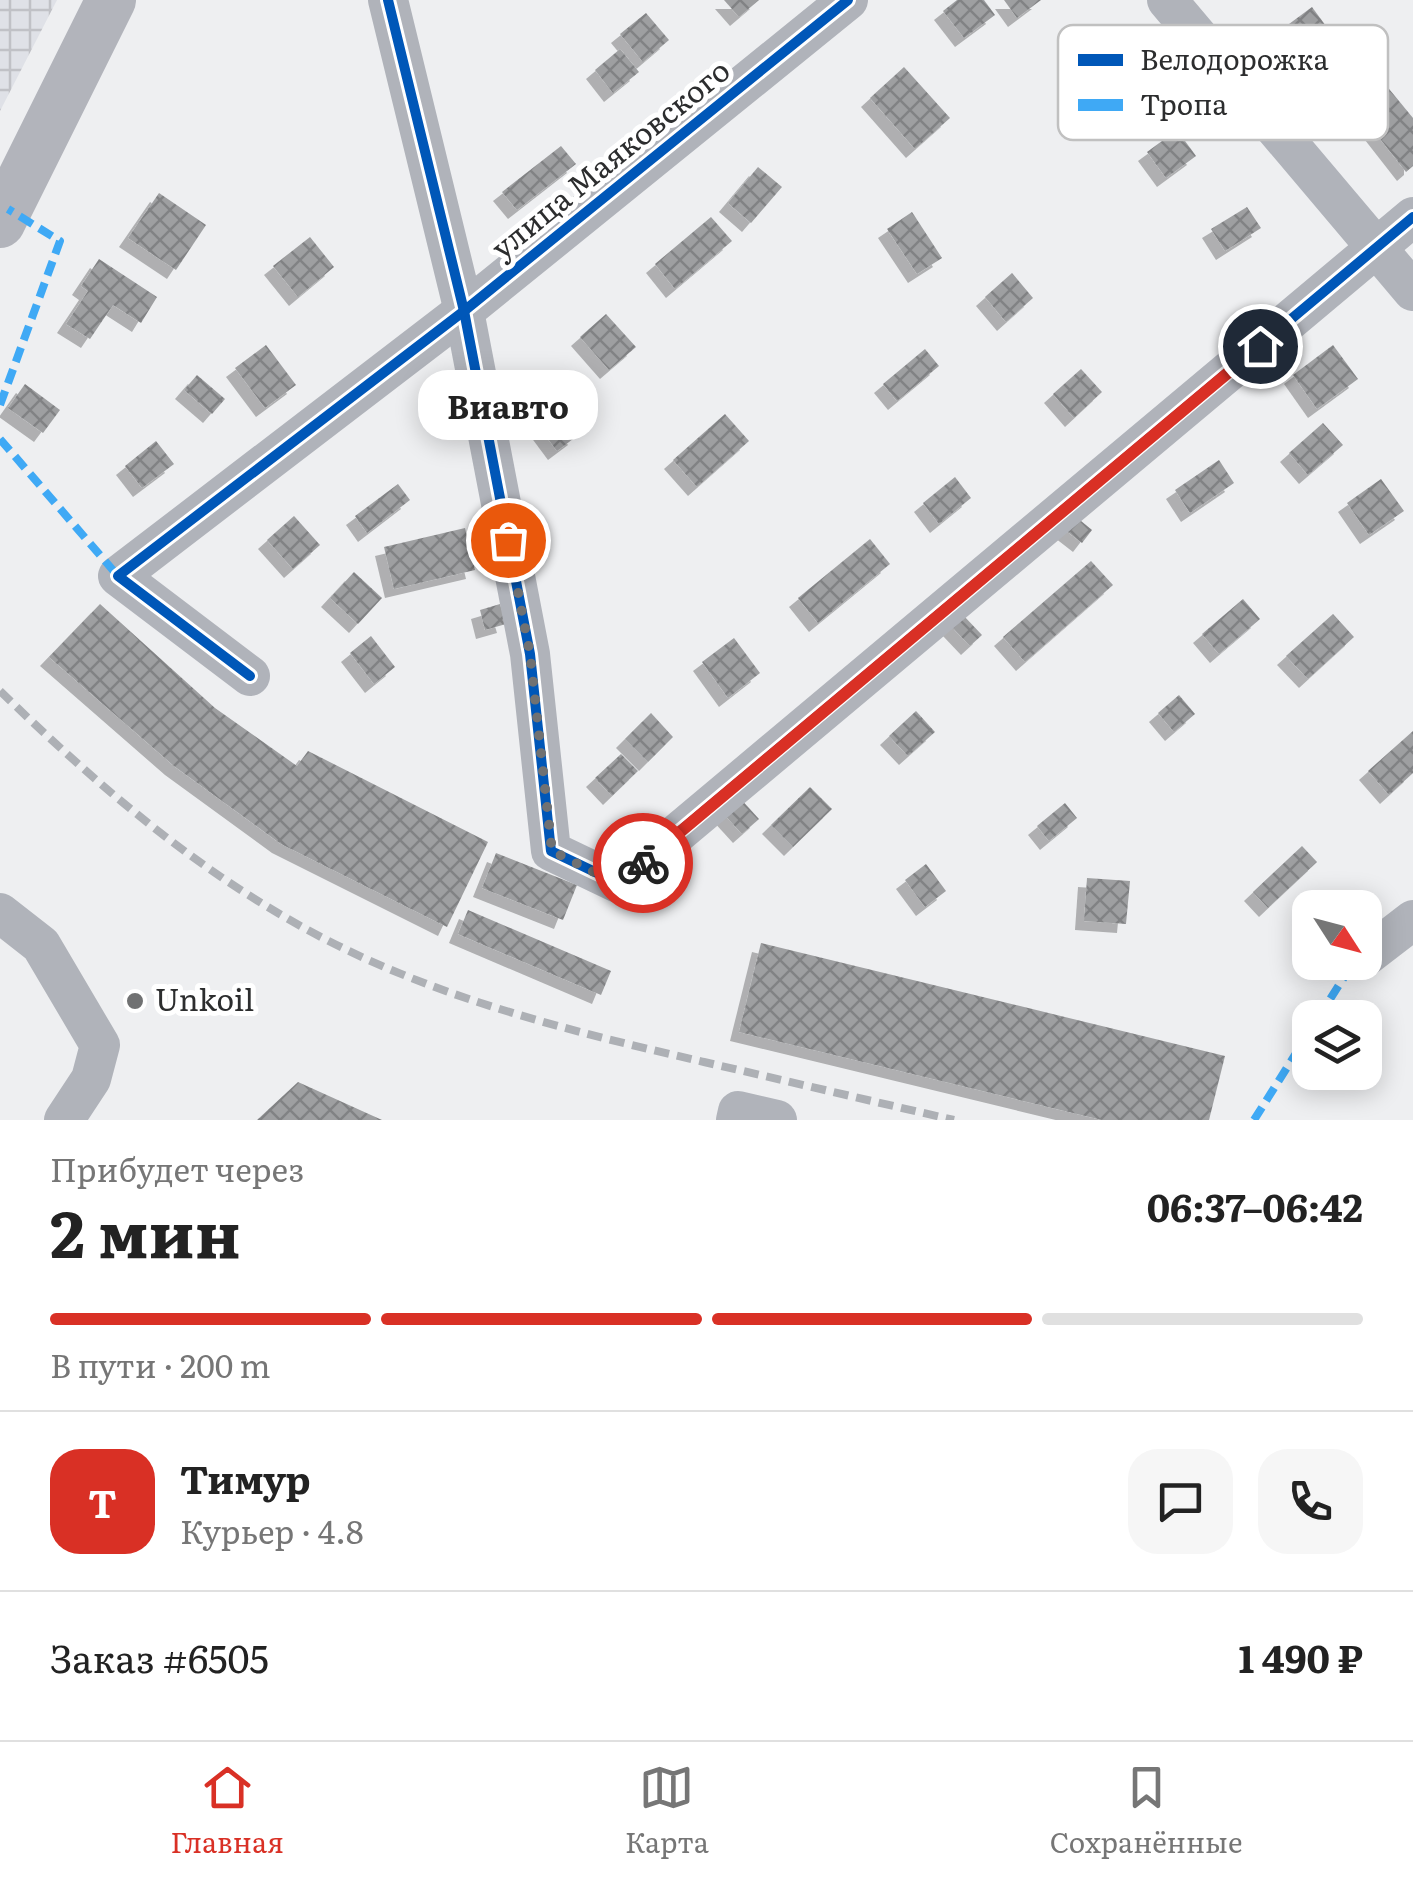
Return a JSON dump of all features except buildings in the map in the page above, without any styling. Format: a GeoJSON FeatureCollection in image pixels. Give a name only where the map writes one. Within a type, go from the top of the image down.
{"type":"FeatureCollection","features":[{"type":"Feature","properties":{"kind":"main road"},"geometry":{"type":"LineString","coordinates":[[0,224],[111,0]]}},
{"type":"Feature","properties":{"kind":"street"},"geometry":{"type":"LineString","coordinates":[[388,0],[464,312],[530,654],[552,851],[618,884],[1413,217]]}},
{"type":"Feature","properties":{"kind":"street","name":"улица Маяковского"},"geometry":{"type":"LineString","coordinates":[[250,676],[118,576],[464,312],[848,0]]}},
{"type":"Feature","properties":{"kind":"street"},"geometry":{"type":"LineString","coordinates":[[1166,0],[1188,25]]}},
{"type":"Feature","properties":{"kind":"street"},"geometry":{"type":"LineString","coordinates":[[1287,140],[1413,291]]}},
{"type":"Feature","properties":{"kind":"street"},"geometry":{"type":"LineString","coordinates":[[0,912],[41,945],[100,1045],[91,1078],[64,1120]]}},
{"type":"Feature","properties":{"kind":"street"},"geometry":{"type":"LineString","coordinates":[[1382,944],[1413,920]]}},
{"type":"Feature","properties":{"kind":"street"},"geometry":{"type":"LineString","coordinates":[[736,1120],[738,1111],[777,1120]]}},
{"type":"Feature","properties":{"kind":"shaded area"},"geometry":{"type":"Polygon","coordinates":[[[0,0],[57,0],[0,111],[0,0]]]}},
{"type":"Feature","properties":{"kind":"railway"},"geometry":{"type":"LineString","coordinates":[[0,691],[103,785],[211,870],[290,920],[389,969],[544,1022],[954,1120]]}},
{"type":"Feature","properties":{"kind":"marked path"},"geometry":{"type":"LineString","coordinates":[[0,405],[60,241],[8,209]]}},
{"type":"Feature","properties":{"kind":"marked path"},"geometry":{"type":"LineString","coordinates":[[0,439],[118,576]]}},
{"type":"Feature","properties":{"kind":"marked path"},"geometry":{"type":"LineString","coordinates":[[1329,1000],[1342,980]]}},
{"type":"Feature","properties":{"kind":"marked path"},"geometry":{"type":"LineString","coordinates":[[1254,1120],[1292,1060]]}},
{"type":"Feature","properties":{"kind":"cycle path"},"geometry":{"type":"LineString","coordinates":[[388,0],[464,311],[530,654],[551,851],[618,883],[1413,217]]}},
{"type":"Feature","properties":{"kind":"cycle path"},"geometry":{"type":"LineString","coordinates":[[250,676],[118,576],[464,311],[848,0]]}},
{"type":"Feature","properties":{"kind":"way so far"},"geometry":{"type":"LineString","coordinates":[[508,540],[530,654],[552,851],[618,884],[643,863]]}},
{"type":"Feature","properties":{"kind":"place","name":"Виавто"},"geometry":{"type":"Point","coordinates":[508,540]}},
{"type":"Feature","properties":{"kind":"place","name":"Unkoil"},"geometry":{"type":"Point","coordinates":[135,1001]}},
{"type":"Feature","properties":{"kind":"route"},"geometry":{"type":"LineString","coordinates":[[643,863],[1260,346]]}}]}
